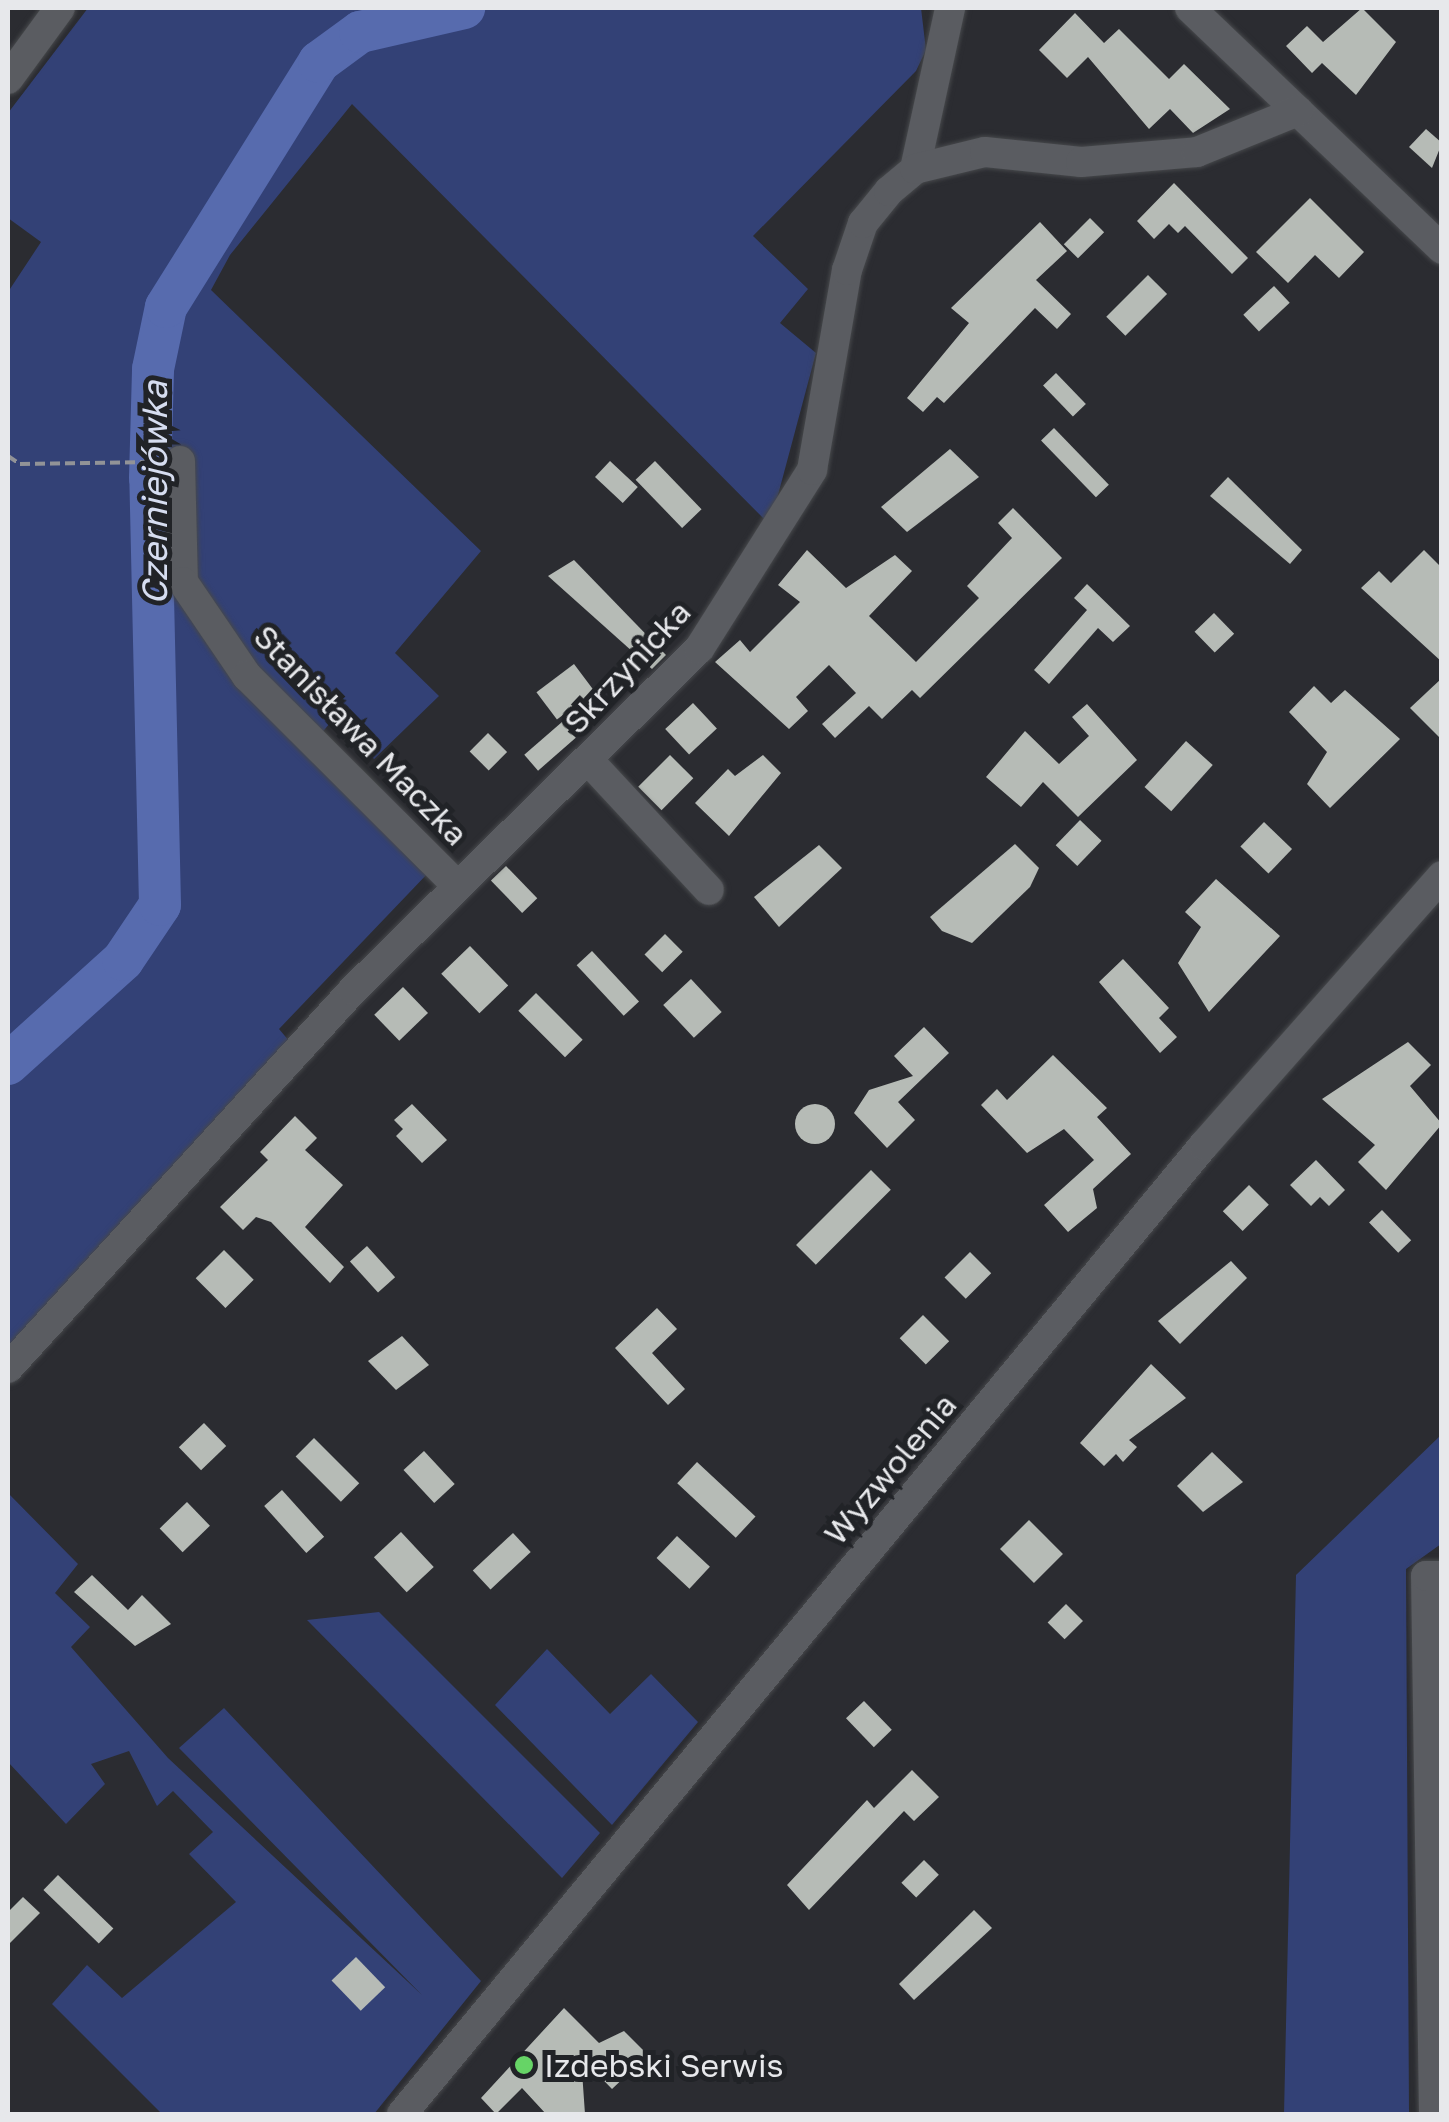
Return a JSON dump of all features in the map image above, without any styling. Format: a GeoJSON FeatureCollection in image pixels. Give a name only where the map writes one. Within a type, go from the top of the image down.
{"type":"FeatureCollection","features":[{"type":"Feature","properties":{"kind":"street"},"geometry":{"type":"LineString","coordinates":[[950,8],[915,169],[984,152],[1081,162],[1167,157],[1249,138],[1298,111]]}},
{"type":"Feature","properties":{"kind":"street"},"geometry":{"type":"LineString","coordinates":[[8,79],[52,10]]}},
{"type":"Feature","properties":{"kind":"street"},"geometry":{"type":"LineString","coordinates":[[1203,12],[1298,111],[1442,250]]}},
{"type":"Feature","properties":{"kind":"street","name":"Skrzynicka"},"geometry":{"type":"LineString","coordinates":[[8,1368],[457,886],[589,761],[698,649],[791,510],[812,470],[862,223],[915,169]]}},
{"type":"Feature","properties":{"kind":"street","name":"Stanisława Maczka"},"geometry":{"type":"LineString","coordinates":[[180,461],[183,582],[247,676],[457,886]]}},
{"type":"Feature","properties":{"kind":"street"},"geometry":{"type":"LineString","coordinates":[[589,761],[710,890]]}},
{"type":"Feature","properties":{"kind":"street","name":"Wyzwolenia"},"geometry":{"type":"LineString","coordinates":[[402,2114],[1216,1130],[1442,876]]}},
{"type":"Feature","properties":{"kind":"street"},"geometry":{"type":"LineString","coordinates":[[1434,2114],[1426,1576],[1442,1576]]}},
{"type":"Feature","properties":{"kind":"path"},"geometry":{"type":"LineString","coordinates":[[8,456],[20,464],[126,462]]}},
{"type":"Feature","properties":{"kind":"shaded area"},"geometry":{"type":"Polygon","coordinates":[[[88,8],[921,8],[926,50],[916,71],[753,236],[808,289],[780,323],[816,353],[770,525],[352,104],[230,255],[211,290],[481,551],[395,653],[439,696],[374,759],[335,717],[310,747],[430,871],[279,1029],[290,1042],[8,1361],[8,292],[41,242],[8,218],[8,113],[88,8]]]}},
{"type":"Feature","properties":{"kind":"shaded area"},"geometry":{"type":"Polygon","coordinates":[[[1441,1435],[1441,1544],[1406,1569],[1409,2114],[1284,2114],[1296,1575],[1441,1435]]]}},
{"type":"Feature","properties":{"kind":"shaded area"},"geometry":{"type":"Polygon","coordinates":[[[8,1493],[78,1564],[55,1593],[90,1627],[71,1647],[168,1758],[422,1995],[179,1748],[224,1708],[481,1981],[374,2114],[162,2114],[52,2004],[87,1965],[122,1998],[236,1902],[189,1854],[213,1832],[173,1791],[157,1806],[129,1751],[91,1764],[105,1784],[66,1824],[8,1762],[8,1493]]]}},
{"type":"Feature","properties":{"kind":"shaded area"},"geometry":{"type":"Polygon","coordinates":[[[379,1612],[600,1833],[562,1878],[307,1620],[379,1612]]]}},
{"type":"Feature","properties":{"kind":"shaded area"},"geometry":{"type":"Polygon","coordinates":[[[547,1649],[610,1714],[651,1674],[698,1722],[612,1825],[495,1705],[547,1649]]]}},
{"type":"Feature","properties":{"kind":"building"},"geometry":{"type":"Polygon","coordinates":[[[1362,8],[1396,42],[1356,95],[1322,63],[1312,73],[1286,46],[1307,26],[1323,42],[1362,8]]]}},
{"type":"Feature","properties":{"kind":"building"},"geometry":{"type":"Polygon","coordinates":[[[1075,13],[1104,43],[1119,29],[1169,79],[1184,64],[1230,109],[1193,133],[1170,109],[1149,129],[1088,57],[1067,78],[1039,50],[1075,13]]]}},
{"type":"Feature","properties":{"kind":"building"},"geometry":{"type":"Polygon","coordinates":[[[1426,129],[1442,143],[1432,168],[1409,147],[1426,129]]]}},
{"type":"Feature","properties":{"kind":"building"},"geometry":{"type":"Polygon","coordinates":[[[1174,183],[1248,258],[1232,274],[1185,226],[1178,233],[1169,224],[1154,239],[1137,221],[1174,183]]]}},
{"type":"Feature","properties":{"kind":"building"},"geometry":{"type":"Polygon","coordinates":[[[1310,198],[1364,252],[1339,278],[1315,255],[1288,283],[1256,252],[1310,198]]]}},
{"type":"Feature","properties":{"kind":"building"},"geometry":{"type":"Polygon","coordinates":[[[1090,218],[1104,232],[1078,258],[1064,244],[1090,218]]]}},
{"type":"Feature","properties":{"kind":"building"},"geometry":{"type":"Polygon","coordinates":[[[1040,222],[1067,251],[1036,280],[1071,314],[1057,329],[1035,308],[944,403],[937,397],[923,412],[907,398],[969,323],[951,308],[1040,222]]]}},
{"type":"Feature","properties":{"kind":"building"},"geometry":{"type":"Polygon","coordinates":[[[1148,275],[1167,294],[1125,336],[1106,317],[1148,275]]]}},
{"type":"Feature","properties":{"kind":"building"},"geometry":{"type":"Polygon","coordinates":[[[1274,286],[1290,303],[1259,331],[1243,315],[1274,286]]]}},
{"type":"Feature","properties":{"kind":"building"},"geometry":{"type":"Polygon","coordinates":[[[1056,373],[1086,404],[1073,416],[1043,386],[1056,373]]]}},
{"type":"Feature","properties":{"kind":"building"},"geometry":{"type":"Polygon","coordinates":[[[1054,428],[1109,485],[1096,497],[1041,441],[1054,428]]]}},
{"type":"Feature","properties":{"kind":"building"},"geometry":{"type":"Polygon","coordinates":[[[950,449],[979,477],[907,532],[881,507],[950,449]]]}},
{"type":"Feature","properties":{"kind":"building"},"geometry":{"type":"Polygon","coordinates":[[[610,461],[638,487],[623,503],[595,477],[610,461]]]}},
{"type":"Feature","properties":{"kind":"building"},"geometry":{"type":"Polygon","coordinates":[[[655,461],[702,509],[682,528],[636,480],[655,461]]]}},
{"type":"Feature","properties":{"kind":"building"},"geometry":{"type":"Polygon","coordinates":[[[1228,477],[1302,550],[1290,564],[1210,496],[1228,477]]]}},
{"type":"Feature","properties":{"kind":"building"},"geometry":{"type":"Polygon","coordinates":[[[1013,508],[1062,558],[920,698],[912,690],[882,719],[869,706],[835,738],[822,724],[856,693],[829,665],[796,697],[808,711],[789,729],[715,662],[740,640],[750,652],[800,602],[778,585],[807,550],[846,588],[895,555],[912,571],[869,616],[916,662],[979,598],[967,586],[1012,538],[998,523],[1013,508]]]}},
{"type":"Feature","properties":{"kind":"building"},"geometry":{"type":"Polygon","coordinates":[[[1424,550],[1442,568],[1442,662],[1361,588],[1379,571],[1391,583],[1424,550]]]}},
{"type":"Feature","properties":{"kind":"building"},"geometry":{"type":"Polygon","coordinates":[[[574,560],[666,655],[652,669],[548,576],[574,560]]]}},
{"type":"Feature","properties":{"kind":"building"},"geometry":{"type":"Polygon","coordinates":[[[1087,584],[1130,626],[1113,642],[1098,628],[1049,684],[1034,670],[1087,610],[1074,598],[1087,584]]]}},
{"type":"Feature","properties":{"kind":"building"},"geometry":{"type":"Polygon","coordinates":[[[1214,613],[1234,634],[1215,653],[1195,632],[1214,613]]]}},
{"type":"Feature","properties":{"kind":"building"},"geometry":{"type":"Polygon","coordinates":[[[574,664],[594,691],[557,719],[536,692],[574,664]]]}},
{"type":"Feature","properties":{"kind":"building"},"geometry":{"type":"Polygon","coordinates":[[[1442,678],[1442,740],[1410,708],[1442,678]]]}},
{"type":"Feature","properties":{"kind":"building"},"geometry":{"type":"Polygon","coordinates":[[[1314,686],[1331,703],[1345,690],[1400,739],[1330,808],[1307,784],[1327,752],[1289,712],[1314,686]]]}},
{"type":"Feature","properties":{"kind":"building"},"geometry":{"type":"Polygon","coordinates":[[[693,703],[717,729],[689,755],[665,729],[693,703]]]}},
{"type":"Feature","properties":{"kind":"building"},"geometry":{"type":"Polygon","coordinates":[[[1087,704],[1137,760],[1078,817],[1043,782],[1021,807],[986,777],[1025,731],[1059,764],[1089,736],[1072,717],[1087,704]]]}},
{"type":"Feature","properties":{"kind":"building"},"geometry":{"type":"Polygon","coordinates":[[[562,722],[576,738],[538,771],[524,755],[562,722]]]}},
{"type":"Feature","properties":{"kind":"building"},"geometry":{"type":"Polygon","coordinates":[[[488,733],[507,752],[489,770],[470,751],[488,733]]]}},
{"type":"Feature","properties":{"kind":"building"},"geometry":{"type":"Polygon","coordinates":[[[1186,741],[1213,765],[1171,811],[1145,787],[1186,741]]]}},
{"type":"Feature","properties":{"kind":"building"},"geometry":{"type":"Polygon","coordinates":[[[670,755],[693,778],[662,810],[638,787],[670,755]]]}},
{"type":"Feature","properties":{"kind":"building"},"geometry":{"type":"Polygon","coordinates":[[[763,755],[781,773],[729,836],[695,803],[728,769],[735,776],[763,755]]]}},
{"type":"Feature","properties":{"kind":"building"},"geometry":{"type":"Polygon","coordinates":[[[1080,820],[1102,841],[1077,866],[1056,845],[1080,820]]]}},
{"type":"Feature","properties":{"kind":"building"},"geometry":{"type":"Polygon","coordinates":[[[1264,822],[1292,849],[1268,874],[1240,846],[1264,822]]]}},
{"type":"Feature","properties":{"kind":"building"},"geometry":{"type":"Polygon","coordinates":[[[1015,844],[1039,868],[1030,887],[972,943],[942,931],[930,917],[1015,844]]]}},
{"type":"Feature","properties":{"kind":"building"},"geometry":{"type":"Polygon","coordinates":[[[819,845],[842,868],[779,927],[754,897],[819,845]]]}},
{"type":"Feature","properties":{"kind":"building"},"geometry":{"type":"Polygon","coordinates":[[[506,866],[537,898],[522,913],[491,881],[506,866]]]}},
{"type":"Feature","properties":{"kind":"building"},"geometry":{"type":"Polygon","coordinates":[[[1216,879],[1280,936],[1209,1012],[1178,963],[1201,927],[1185,912],[1216,879]]]}},
{"type":"Feature","properties":{"kind":"building"},"geometry":{"type":"Polygon","coordinates":[[[665,934],[683,952],[662,972],[644,955],[665,934]]]}},
{"type":"Feature","properties":{"kind":"building"},"geometry":{"type":"Polygon","coordinates":[[[470,946],[508,986],[479,1013],[441,974],[470,946]]]}},
{"type":"Feature","properties":{"kind":"building"},"geometry":{"type":"Polygon","coordinates":[[[592,951],[639,1001],[624,1016],[577,965],[592,951]]]}},
{"type":"Feature","properties":{"kind":"building"},"geometry":{"type":"Polygon","coordinates":[[[1123,959],[1169,1008],[1159,1018],[1177,1037],[1160,1053],[1099,982],[1123,959]]]}},
{"type":"Feature","properties":{"kind":"building"},"geometry":{"type":"Polygon","coordinates":[[[691,979],[722,1012],[694,1038],[663,1005],[691,979]]]}},
{"type":"Feature","properties":{"kind":"building"},"geometry":{"type":"Polygon","coordinates":[[[403,987],[428,1013],[399,1041],[374,1015],[403,987]]]}},
{"type":"Feature","properties":{"kind":"building"},"geometry":{"type":"Polygon","coordinates":[[[536,993],[583,1040],[565,1057],[518,1011],[536,993]]]}},
{"type":"Feature","properties":{"kind":"building"},"geometry":{"type":"Polygon","coordinates":[[[924,1027],[949,1053],[898,1102],[915,1120],[887,1148],[854,1113],[869,1090],[913,1076],[894,1056],[924,1027]]]}},
{"type":"Feature","properties":{"kind":"building"},"geometry":{"type":"Polygon","coordinates":[[[1408,1042],[1431,1065],[1410,1086],[1442,1124],[1386,1190],[1358,1162],[1375,1145],[1322,1099],[1408,1042]]]}},
{"type":"Feature","properties":{"kind":"building"},"geometry":{"type":"Polygon","coordinates":[[[1053,1055],[1107,1108],[1097,1117],[1131,1154],[1093,1189],[1097,1208],[1068,1232],[1044,1205],[1094,1160],[1064,1129],[1027,1153],[981,1105],[997,1089],[1007,1100],[1053,1055]]]}},
{"type":"Feature","properties":{"kind":"building"},"geometry":{"type":"Polygon","coordinates":[[[412,1104],[447,1140],[422,1163],[396,1136],[403,1129],[394,1120],[412,1104]]]}},
{"type":"Feature","properties":{"kind":"building"},"geometry":{"type":"Polygon","coordinates":[[[815,1104],[829,1110],[835,1124],[829,1138],[815,1144],[801,1138],[795,1124],[801,1110],[815,1104]]]}},
{"type":"Feature","properties":{"kind":"building"},"geometry":{"type":"Polygon","coordinates":[[[295,1116],[317,1138],[305,1150],[343,1185],[305,1227],[344,1267],[330,1283],[271,1222],[256,1217],[243,1230],[220,1207],[268,1160],[260,1152],[295,1116]]]}},
{"type":"Feature","properties":{"kind":"building"},"geometry":{"type":"Polygon","coordinates":[[[1316,1160],[1345,1190],[1329,1206],[1320,1197],[1311,1206],[1290,1185],[1316,1160]]]}},
{"type":"Feature","properties":{"kind":"building"},"geometry":{"type":"Polygon","coordinates":[[[871,1170],[891,1190],[816,1265],[796,1245],[871,1170]]]}},
{"type":"Feature","properties":{"kind":"building"},"geometry":{"type":"Polygon","coordinates":[[[1249,1185],[1269,1205],[1243,1231],[1223,1211],[1249,1185]]]}},
{"type":"Feature","properties":{"kind":"building"},"geometry":{"type":"Polygon","coordinates":[[[1382,1210],[1411,1240],[1398,1253],[1369,1223],[1382,1210]]]}},
{"type":"Feature","properties":{"kind":"building"},"geometry":{"type":"Polygon","coordinates":[[[367,1246],[395,1277],[378,1293],[350,1261],[367,1246]]]}},
{"type":"Feature","properties":{"kind":"building"},"geometry":{"type":"Polygon","coordinates":[[[224,1250],[254,1280],[225,1308],[196,1278],[224,1250]]]}},
{"type":"Feature","properties":{"kind":"building"},"geometry":{"type":"Polygon","coordinates":[[[970,1252],[991,1273],[966,1299],[945,1277],[970,1252]]]}},
{"type":"Feature","properties":{"kind":"building"},"geometry":{"type":"Polygon","coordinates":[[[1231,1261],[1247,1278],[1180,1344],[1158,1321],[1231,1261]]]}},
{"type":"Feature","properties":{"kind":"building"},"geometry":{"type":"Polygon","coordinates":[[[657,1308],[677,1329],[652,1353],[685,1389],[668,1405],[615,1348],[657,1308]]]}},
{"type":"Feature","properties":{"kind":"building"},"geometry":{"type":"Polygon","coordinates":[[[923,1315],[949,1341],[926,1364],[900,1338],[923,1315]]]}},
{"type":"Feature","properties":{"kind":"building"},"geometry":{"type":"Polygon","coordinates":[[[402,1336],[429,1365],[396,1390],[368,1361],[402,1336]]]}},
{"type":"Feature","properties":{"kind":"building"},"geometry":{"type":"Polygon","coordinates":[[[1151,1364],[1186,1398],[1129,1440],[1137,1447],[1123,1462],[1116,1454],[1104,1466],[1080,1443],[1151,1364]]]}},
{"type":"Feature","properties":{"kind":"building"},"geometry":{"type":"Polygon","coordinates":[[[204,1423],[226,1446],[201,1470],[179,1447],[204,1423]]]}},
{"type":"Feature","properties":{"kind":"building"},"geometry":{"type":"Polygon","coordinates":[[[314,1438],[359,1483],[341,1502],[296,1456],[314,1438]]]}},
{"type":"Feature","properties":{"kind":"building"},"geometry":{"type":"Polygon","coordinates":[[[424,1451],[455,1484],[434,1503],[404,1470],[424,1451]]]}},
{"type":"Feature","properties":{"kind":"building"},"geometry":{"type":"Polygon","coordinates":[[[1212,1452],[1243,1482],[1203,1512],[1177,1486],[1212,1452]]]}},
{"type":"Feature","properties":{"kind":"building"},"geometry":{"type":"Polygon","coordinates":[[[697,1462],[756,1517],[736,1538],[677,1483],[697,1462]]]}},
{"type":"Feature","properties":{"kind":"building"},"geometry":{"type":"Polygon","coordinates":[[[282,1490],[324,1537],[306,1553],[264,1506],[282,1490]]]}},
{"type":"Feature","properties":{"kind":"building"},"geometry":{"type":"Polygon","coordinates":[[[187,1502],[210,1526],[183,1552],[160,1528],[187,1502]]]}},
{"type":"Feature","properties":{"kind":"building"},"geometry":{"type":"Polygon","coordinates":[[[1029,1520],[1063,1554],[1034,1583],[1000,1549],[1029,1520]]]}},
{"type":"Feature","properties":{"kind":"building"},"geometry":{"type":"Polygon","coordinates":[[[401,1532],[434,1567],[407,1592],[374,1557],[401,1532]]]}},
{"type":"Feature","properties":{"kind":"building"},"geometry":{"type":"Polygon","coordinates":[[[513,1533],[531,1552],[491,1590],[473,1571],[513,1533]]]}},
{"type":"Feature","properties":{"kind":"building"},"geometry":{"type":"Polygon","coordinates":[[[677,1536],[710,1567],[689,1589],[657,1558],[677,1536]]]}},
{"type":"Feature","properties":{"kind":"building"},"geometry":{"type":"Polygon","coordinates":[[[92,1575],[128,1610],[142,1595],[171,1624],[135,1646],[74,1592],[92,1575]]]}},
{"type":"Feature","properties":{"kind":"building"},"geometry":{"type":"Polygon","coordinates":[[[1066,1604],[1083,1621],[1065,1639],[1048,1622],[1066,1604]]]}},
{"type":"Feature","properties":{"kind":"building"},"geometry":{"type":"Polygon","coordinates":[[[864,1701],[892,1730],[874,1747],[846,1718],[864,1701]]]}},
{"type":"Feature","properties":{"kind":"building"},"geometry":{"type":"Polygon","coordinates":[[[912,1770],[939,1797],[914,1821],[904,1811],[809,1910],[787,1885],[867,1800],[874,1808],[912,1770]]]}},
{"type":"Feature","properties":{"kind":"building"},"geometry":{"type":"Polygon","coordinates":[[[924,1860],[939,1875],[916,1897],[901,1883],[924,1860]]]}},
{"type":"Feature","properties":{"kind":"building"},"geometry":{"type":"Polygon","coordinates":[[[58,1875],[113,1928],[99,1944],[43,1890],[58,1875]]]}},
{"type":"Feature","properties":{"kind":"building"},"geometry":{"type":"Polygon","coordinates":[[[23,1897],[40,1913],[8,1945],[8,1912],[23,1897]]]}},
{"type":"Feature","properties":{"kind":"building"},"geometry":{"type":"Polygon","coordinates":[[[974,1910],[992,1928],[914,2000],[899,1984],[974,1910]]]}},
{"type":"Feature","properties":{"kind":"building"},"geometry":{"type":"Polygon","coordinates":[[[356,1957],[385,1987],[361,2011],[332,1981],[356,1957]]]}},
{"type":"Feature","properties":{"kind":"building"},"geometry":{"type":"Polygon","coordinates":[[[564,2008],[599,2043],[624,2031],[648,2055],[612,2089],[581,2057],[585,2114],[546,2114],[522,2088],[496,2114],[481,2098],[564,2008]]]}},
{"type":"Feature","properties":{"kind":"waterway","name":"Czerniejówka"},"geometry":{"type":"LineString","coordinates":[[8,1064],[123,960],[160,905],[150,478],[153,369],[166,307],[319,62],[360,32],[464,8]]}},
{"type":"Feature","properties":{"kind":"place","name":"Izdebski Serwis"},"geometry":{"type":"Point","coordinates":[524,2065]}}]}
